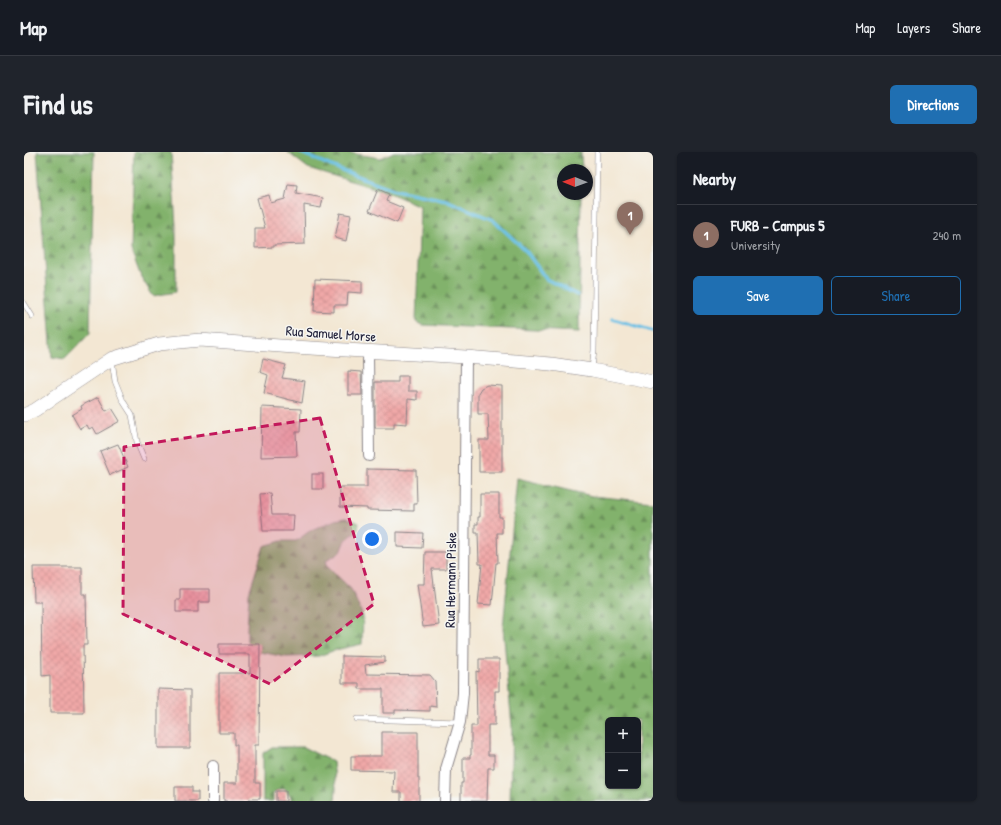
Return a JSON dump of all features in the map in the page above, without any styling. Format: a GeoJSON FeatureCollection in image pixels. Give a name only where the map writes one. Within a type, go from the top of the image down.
{"type":"FeatureCollection","features":[{"type":"Feature","properties":{"kind":"street","name":"Rua Samuel Morse"},"geometry":{"type":"LineString","coordinates":[[24,415],[35,410],[111,358],[159,344],[200,340],[551,364],[592,370],[653,382]]}},
{"type":"Feature","properties":{"kind":"street"},"geometry":{"type":"LineString","coordinates":[[368,352],[369,456]]}},
{"type":"Feature","properties":{"kind":"street","name":"Rua Hermann Piske"},"geometry":{"type":"LineString","coordinates":[[445,801],[446,769],[460,722],[462,693],[466,357]]}},
{"type":"Feature","properties":{"kind":"street"},"geometry":{"type":"LineString","coordinates":[[213,766],[213,801]]}},
{"type":"Feature","properties":{"kind":"lane"},"geometry":{"type":"LineString","coordinates":[[592,370],[597,152]]}},
{"type":"Feature","properties":{"kind":"lane"},"geometry":{"type":"LineString","coordinates":[[24,303],[32,316]]}},
{"type":"Feature","properties":{"kind":"lane"},"geometry":{"type":"LineString","coordinates":[[111,358],[115,381],[123,401],[132,415],[137,442],[144,459]]}},
{"type":"Feature","properties":{"kind":"lane"},"geometry":{"type":"LineString","coordinates":[[357,719],[460,722]]}},
{"type":"Feature","properties":{"kind":"highlighted area"},"geometry":{"type":"Polygon","coordinates":[[[320,418],[374,604],[270,684],[123,614],[124,447],[320,418]]]}},
{"type":"Feature","properties":{"kind":"green space"},"geometry":{"type":"Polygon","coordinates":[[[37,152],[94,152],[90,333],[65,359],[52,357],[37,152]]]}},
{"type":"Feature","properties":{"kind":"green space"},"geometry":{"type":"Polygon","coordinates":[[[134,152],[171,152],[176,226],[176,292],[153,296],[141,277],[131,250],[134,152]]]}},
{"type":"Feature","properties":{"kind":"green space"},"geometry":{"type":"Polygon","coordinates":[[[287,152],[345,152],[380,158],[394,152],[581,152],[582,164],[557,164],[557,200],[581,200],[579,332],[422,325],[416,322],[420,206],[387,192],[308,168],[287,152]]]}},
{"type":"Feature","properties":{"kind":"green space"},"geometry":{"type":"Polygon","coordinates":[[[517,478],[592,496],[653,502],[653,801],[510,801],[512,726],[503,628],[517,478]]]}},
{"type":"Feature","properties":{"kind":"green space"},"geometry":{"type":"Polygon","coordinates":[[[346,518],[359,523],[358,530],[346,540],[341,552],[326,560],[328,567],[351,589],[363,616],[362,644],[335,650],[319,656],[286,657],[255,651],[247,641],[249,593],[264,546],[281,541],[296,541],[311,530],[335,520],[346,518]]]}},
{"type":"Feature","properties":{"kind":"green space"},"geometry":{"type":"Polygon","coordinates":[[[272,747],[303,747],[333,762],[336,788],[335,801],[292,801],[290,795],[285,789],[279,789],[273,793],[273,801],[263,801],[263,753],[272,747]]]}},
{"type":"Feature","properties":{"kind":"building"},"geometry":{"type":"Polygon","coordinates":[[[288,184],[297,185],[296,193],[323,198],[321,208],[304,205],[305,244],[274,245],[274,247],[255,248],[255,228],[265,228],[257,198],[269,195],[271,203],[285,199],[288,184]]]}},
{"type":"Feature","properties":{"kind":"building"},"geometry":{"type":"Polygon","coordinates":[[[378,189],[389,194],[386,201],[403,208],[397,223],[369,211],[378,189]]]}},
{"type":"Feature","properties":{"kind":"building"},"geometry":{"type":"Polygon","coordinates":[[[340,213],[351,215],[346,241],[335,238],[340,213]]]}},
{"type":"Feature","properties":{"kind":"building"},"geometry":{"type":"Polygon","coordinates":[[[315,279],[362,281],[362,293],[348,292],[347,305],[334,305],[334,312],[314,311],[315,279]]]}},
{"type":"Feature","properties":{"kind":"building"},"geometry":{"type":"Polygon","coordinates":[[[263,359],[286,365],[282,378],[305,381],[302,403],[264,393],[268,375],[260,372],[263,359]]]}},
{"type":"Feature","properties":{"kind":"building"},"geometry":{"type":"Polygon","coordinates":[[[348,371],[361,372],[362,395],[348,395],[348,371]]]}},
{"type":"Feature","properties":{"kind":"building"},"geometry":{"type":"Polygon","coordinates":[[[398,376],[408,376],[408,391],[417,391],[417,400],[408,399],[407,424],[394,423],[394,428],[375,428],[375,382],[398,382],[398,376]]]}},
{"type":"Feature","properties":{"kind":"building"},"geometry":{"type":"Polygon","coordinates":[[[487,385],[502,386],[502,472],[479,472],[479,440],[489,440],[488,414],[478,414],[478,393],[481,388],[487,385]]]}},
{"type":"Feature","properties":{"kind":"building"},"geometry":{"type":"Polygon","coordinates":[[[98,397],[106,411],[112,408],[120,421],[97,434],[93,427],[89,429],[87,425],[80,429],[72,415],[82,409],[81,406],[98,397]]]}},
{"type":"Feature","properties":{"kind":"building"},"geometry":{"type":"Polygon","coordinates":[[[262,407],[301,409],[300,432],[296,432],[297,456],[261,457],[262,407]]]}},
{"type":"Feature","properties":{"kind":"building"},"geometry":{"type":"Polygon","coordinates":[[[118,444],[128,467],[110,475],[100,451],[118,444]]]}},
{"type":"Feature","properties":{"kind":"building"},"geometry":{"type":"Polygon","coordinates":[[[367,469],[416,470],[417,504],[414,504],[414,511],[367,510],[367,508],[340,507],[340,487],[367,487],[367,469]]]}},
{"type":"Feature","properties":{"kind":"building"},"geometry":{"type":"Polygon","coordinates":[[[312,474],[323,474],[323,489],[312,489],[312,474]]]}},
{"type":"Feature","properties":{"kind":"building"},"geometry":{"type":"Polygon","coordinates":[[[270,493],[272,515],[294,515],[293,531],[263,531],[260,494],[270,493]]]}},
{"type":"Feature","properties":{"kind":"building"},"geometry":{"type":"Polygon","coordinates":[[[480,494],[499,494],[499,517],[502,517],[502,533],[497,533],[498,563],[496,563],[492,605],[478,604],[482,564],[479,564],[478,533],[475,533],[475,524],[478,524],[478,517],[480,517],[480,494]]]}},
{"type":"Feature","properties":{"kind":"building"},"geometry":{"type":"Polygon","coordinates":[[[397,532],[423,533],[422,548],[397,547],[397,532]]]}},
{"type":"Feature","properties":{"kind":"building"},"geometry":{"type":"Polygon","coordinates":[[[425,552],[446,552],[446,569],[432,569],[439,625],[423,627],[417,584],[424,584],[425,552]]]}},
{"type":"Feature","properties":{"kind":"building"},"geometry":{"type":"Polygon","coordinates":[[[33,567],[82,567],[82,594],[86,594],[87,645],[83,645],[84,713],[50,713],[50,675],[42,676],[41,602],[34,602],[33,567]]]}},
{"type":"Feature","properties":{"kind":"building"},"geometry":{"type":"Polygon","coordinates":[[[180,589],[210,589],[210,602],[198,602],[198,612],[176,612],[176,600],[180,600],[180,589]]]}},
{"type":"Feature","properties":{"kind":"building"},"geometry":{"type":"Polygon","coordinates":[[[219,644],[260,644],[259,745],[255,745],[255,783],[260,783],[260,799],[249,799],[249,801],[224,801],[224,783],[237,783],[237,745],[234,745],[234,733],[219,733],[219,673],[250,673],[250,654],[219,654],[219,644]]]}},
{"type":"Feature","properties":{"kind":"building"},"geometry":{"type":"Polygon","coordinates":[[[342,656],[385,657],[385,662],[365,665],[366,674],[430,675],[435,681],[436,707],[430,706],[430,711],[395,710],[395,713],[383,713],[383,689],[359,689],[359,683],[342,683],[342,656]]]}},
{"type":"Feature","properties":{"kind":"building"},"geometry":{"type":"Polygon","coordinates":[[[479,659],[499,659],[499,691],[495,691],[495,725],[488,725],[488,755],[494,755],[494,768],[488,768],[487,801],[461,801],[463,758],[470,758],[471,726],[477,726],[476,671],[479,672],[479,659]]]}},
{"type":"Feature","properties":{"kind":"building"},"geometry":{"type":"Polygon","coordinates":[[[158,689],[190,690],[190,748],[158,748],[158,689]]]}},
{"type":"Feature","properties":{"kind":"building"},"geometry":{"type":"Polygon","coordinates":[[[382,732],[418,732],[419,801],[401,801],[401,792],[393,792],[394,771],[351,770],[351,756],[382,756],[382,732]]]}},
{"type":"Feature","properties":{"kind":"building"},"geometry":{"type":"Polygon","coordinates":[[[175,787],[192,787],[192,792],[198,792],[198,801],[175,801],[175,787]]]}},
{"type":"Feature","properties":{"kind":"building"},"geometry":{"type":"Polygon","coordinates":[[[276,791],[286,791],[286,801],[276,801],[276,791]]]}},
{"type":"Feature","properties":{"kind":"waterway"},"geometry":{"type":"LineString","coordinates":[[299,152],[331,166],[395,190],[446,200],[493,220],[526,251],[546,279],[577,295]]}},
{"type":"Feature","properties":{"kind":"waterway"},"geometry":{"type":"LineString","coordinates":[[613,319],[653,331]]}},
{"type":"Feature","properties":{"kind":"place","name":"FURB - Campus 5"},"geometry":{"type":"Point","coordinates":[630,235]}}]}
